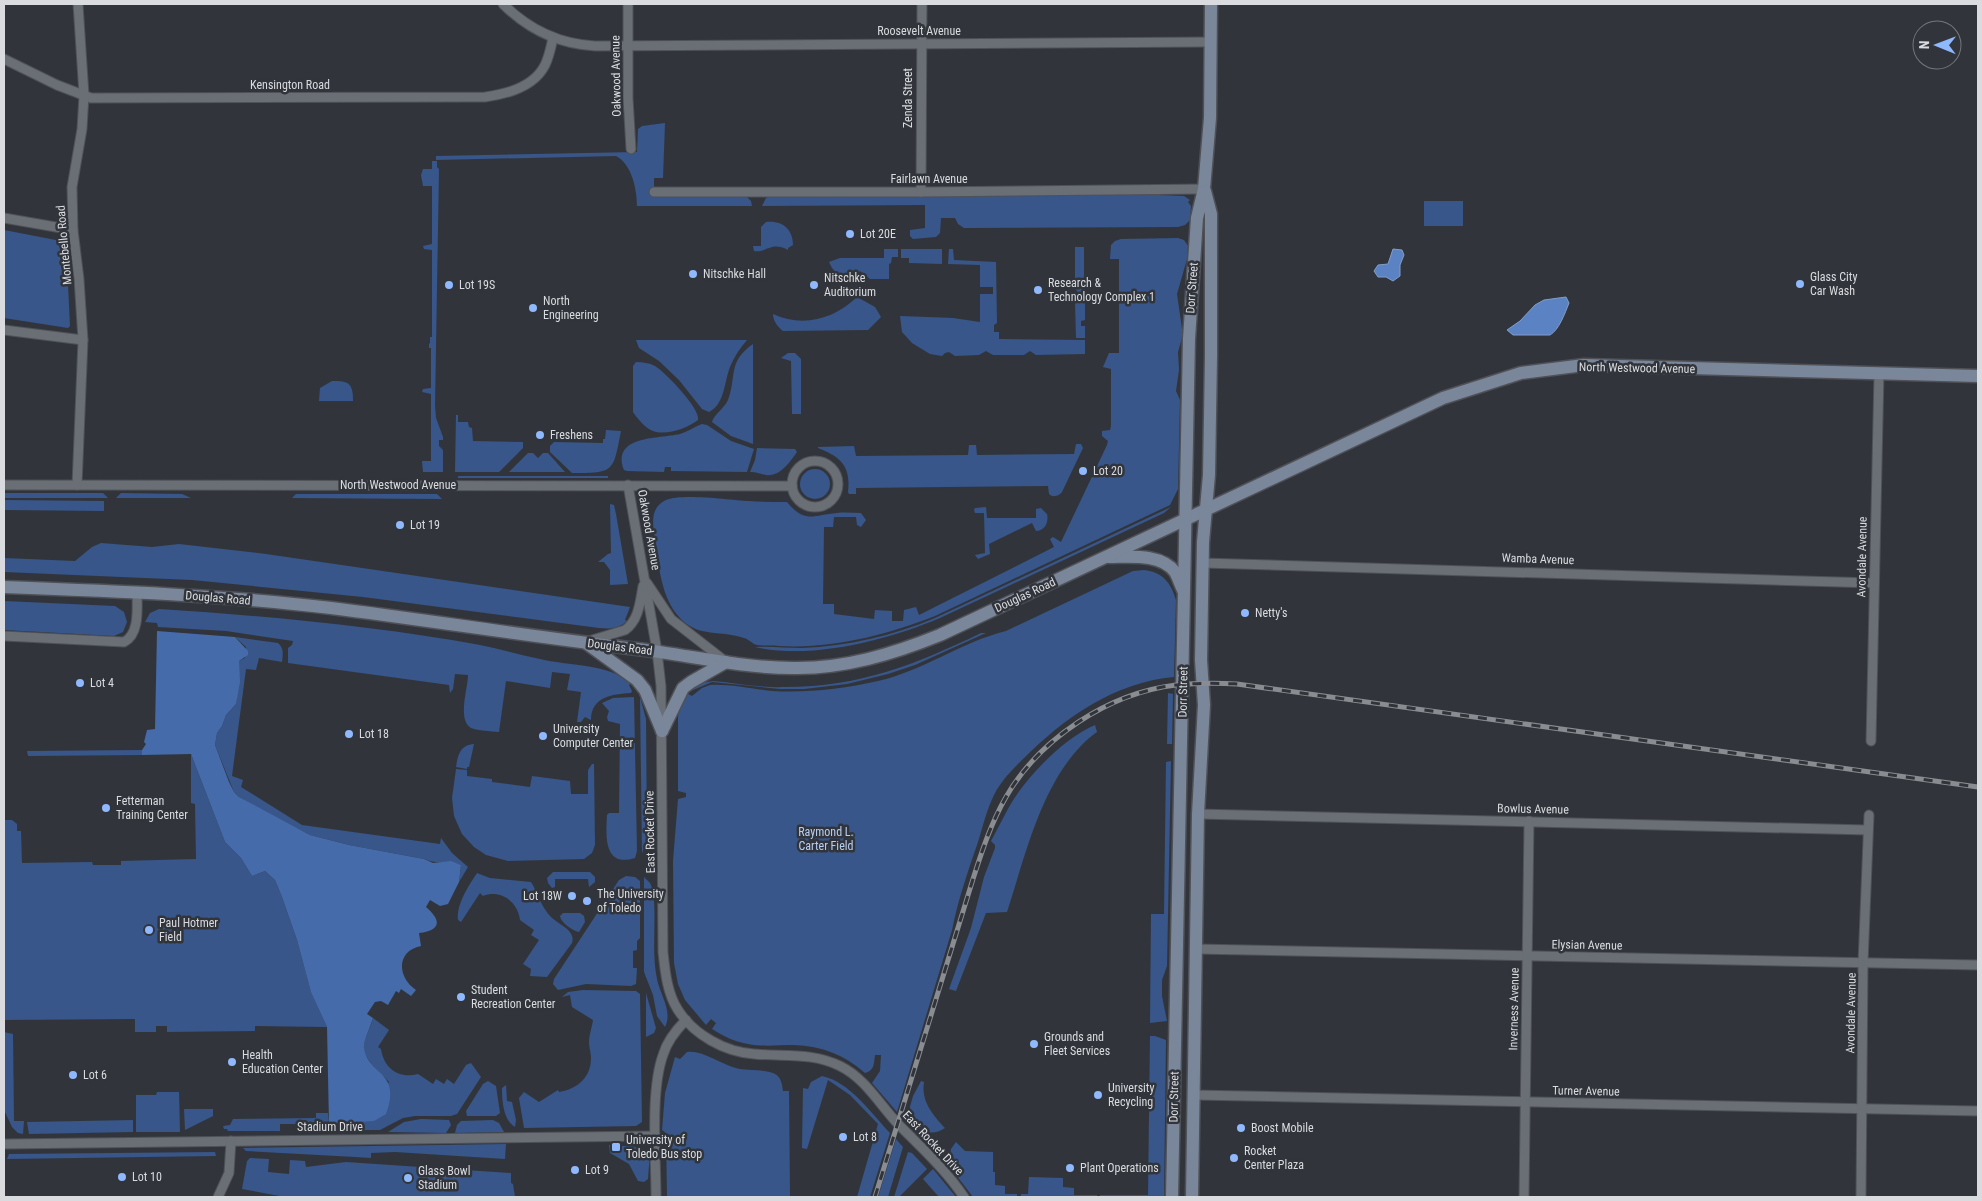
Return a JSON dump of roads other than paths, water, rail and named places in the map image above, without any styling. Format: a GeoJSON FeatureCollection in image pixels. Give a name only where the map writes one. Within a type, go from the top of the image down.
{"type":"FeatureCollection","features":[{"type":"Feature","properties":{"kind":"main road","name":"Dorr Street"},"geometry":{"type":"LineString","coordinates":[[1172,1197],[1189,340],[1197,218],[1204,189],[1210,118],[1211,4]]}},
{"type":"Feature","properties":{"kind":"main road","name":"Dorr Street"},"geometry":{"type":"LineString","coordinates":[[1192,1197],[1198,814],[1204,705],[1201,660],[1202,563],[1209,475],[1210,411],[1207,356],[1210,214],[1204,189]]}},
{"type":"Feature","properties":{"kind":"main road"},"geometry":{"type":"LineString","coordinates":[[1192,291],[1200,292],[1203,296],[1207,356]]}},
{"type":"Feature","properties":{"kind":"main road","name":"North Westwood Avenue"},"geometry":{"type":"LineString","coordinates":[[1206,510],[1443,398],[1521,373],[1584,366],[1978,376]]}},
{"type":"Feature","properties":{"kind":"main road","name":"Douglas Road"},"geometry":{"type":"LineString","coordinates":[[4,587],[137,592],[330,608],[657,651],[750,666],[794,668],[836,665],[884,655],[940,635],[1206,510]]}},
{"type":"Feature","properties":{"kind":"main road"},"geometry":{"type":"LineString","coordinates":[[1106,556],[1152,559],[1162,562],[1175,573],[1184,593]]}},
{"type":"Feature","properties":{"kind":"main road"},"geometry":{"type":"LineString","coordinates":[[585,643],[637,680],[645,690],[662,731]]}},
{"type":"Feature","properties":{"kind":"main road"},"geometry":{"type":"LineString","coordinates":[[662,731],[683,688],[726,662]]}},
{"type":"Feature","properties":{"kind":"main road"},"geometry":{"type":"LineString","coordinates":[[1176,979],[1185,980],[1187,983],[1188,1031],[1194,1095]]}},
{"type":"Feature","properties":{"kind":"street","name":"Montebello Road"},"geometry":{"type":"LineString","coordinates":[[78,4],[84,95],[82,129],[72,187],[73,230],[79,279],[83,340],[78,485]]}},
{"type":"Feature","properties":{"kind":"street","name":"Roosevelt Avenue"},"geometry":{"type":"LineString","coordinates":[[503,4],[532,27],[553,38],[583,45],[1210,42]]}},
{"type":"Feature","properties":{"kind":"street","name":"Oakwood Avenue"},"geometry":{"type":"LineString","coordinates":[[628,4],[631,149]]}},
{"type":"Feature","properties":{"kind":"street","name":"Zenda Street"},"geometry":{"type":"LineString","coordinates":[[921,192],[920,54],[922,44],[922,4]]}},
{"type":"Feature","properties":{"kind":"street","name":"Kensington Road"},"geometry":{"type":"LineString","coordinates":[[4,59],[57,85],[91,98],[494,96],[517,89],[539,74],[547,61],[553,38]]}},
{"type":"Feature","properties":{"kind":"street","name":"Fairlawn Avenue"},"geometry":{"type":"LineString","coordinates":[[654,192],[1204,189]]}},
{"type":"Feature","properties":{"kind":"street"},"geometry":{"type":"LineString","coordinates":[[4,218],[73,230]]}},
{"type":"Feature","properties":{"kind":"street"},"geometry":{"type":"LineString","coordinates":[[4,330],[83,340]]}},
{"type":"Feature","properties":{"kind":"street","name":"Avondale Avenue"},"geometry":{"type":"LineString","coordinates":[[1871,741],[1879,373]]}},
{"type":"Feature","properties":{"kind":"street"},"geometry":{"type":"LineString","coordinates":[[813,460],[826,464],[836,474],[838,481],[837,488],[830,500],[818,507],[810,506],[798,499],[792,486],[795,472],[800,466],[813,460]]}},
{"type":"Feature","properties":{"kind":"street","name":"North Westwood Avenue"},"geometry":{"type":"LineString","coordinates":[[4,485],[792,486]]}},
{"type":"Feature","properties":{"kind":"street","name":"Oakwood Avenue"},"geometry":{"type":"LineString","coordinates":[[628,485],[657,651]]}},
{"type":"Feature","properties":{"kind":"street","name":"Wamba Avenue"},"geometry":{"type":"LineString","coordinates":[[1202,563],[1874,583]]}},
{"type":"Feature","properties":{"kind":"street","name":"Oakwood Avenue"},"geometry":{"type":"LineString","coordinates":[[585,643],[625,630],[630,626],[638,611],[644,578]]}},
{"type":"Feature","properties":{"kind":"street","name":"Oakwood Avenue"},"geometry":{"type":"LineString","coordinates":[[644,578],[671,618],[726,662]]}},
{"type":"Feature","properties":{"kind":"street"},"geometry":{"type":"LineString","coordinates":[[4,636],[124,642],[128,640],[135,627],[137,592]]}},
{"type":"Feature","properties":{"kind":"street","name":"East Rocket Drive"},"geometry":{"type":"LineString","coordinates":[[657,651],[661,686],[665,970],[677,1009],[686,1020],[706,1037],[735,1051],[756,1055],[802,1055],[842,1066],[864,1085],[898,1123],[934,1158],[964,1197]]}},
{"type":"Feature","properties":{"kind":"street","name":"Bowlus Avenue"},"geometry":{"type":"LineString","coordinates":[[1198,814],[1868,830]]}},
{"type":"Feature","properties":{"kind":"street","name":"Avondale Avenue"},"geometry":{"type":"LineString","coordinates":[[1861,1197],[1864,963],[1869,815]]}},
{"type":"Feature","properties":{"kind":"street","name":"Inverness Avenue"},"geometry":{"type":"LineString","coordinates":[[1524,1197],[1529,821]]}},
{"type":"Feature","properties":{"kind":"street","name":"Elysian Avenue"},"geometry":{"type":"LineString","coordinates":[[1196,949],[1978,965]]}},
{"type":"Feature","properties":{"kind":"street"},"geometry":{"type":"LineString","coordinates":[[656,1197],[657,1096],[661,1061],[670,1039],[686,1020]]}},
{"type":"Feature","properties":{"kind":"street","name":"Turner Avenue"},"geometry":{"type":"LineString","coordinates":[[1194,1095],[1978,1111]]}},
{"type":"Feature","properties":{"kind":"street","name":"Stadium Drive"},"geometry":{"type":"LineString","coordinates":[[4,1144],[656,1136]]}},
{"type":"Feature","properties":{"kind":"street"},"geometry":{"type":"LineString","coordinates":[[218,1197],[229,1173],[231,1140]]}},
{"type":"Feature","properties":{"kind":"railway"},"geometry":{"type":"LineString","coordinates":[[875,1197],[973,879],[987,837],[1006,797],[1037,756],[1057,738],[1102,708],[1126,698],[1176,685],[1237,684],[1978,787]]}},
{"type":"Feature","properties":{"kind":"place","name":"Lot 20E"},"geometry":{"type":"Point","coordinates":[850,234]}},
{"type":"Feature","properties":{"kind":"place","name":"Nitschke Hall"},"geometry":{"type":"Point","coordinates":[693,274]}},
{"type":"Feature","properties":{"kind":"place","name":"Glass City Car Wash"},"geometry":{"type":"Point","coordinates":[1800,284]}},
{"type":"Feature","properties":{"kind":"place","name":"Lot 19S"},"geometry":{"type":"Point","coordinates":[449,285]}},
{"type":"Feature","properties":{"kind":"place","name":"Nitschke Auditorium"},"geometry":{"type":"Point","coordinates":[814,285]}},
{"type":"Feature","properties":{"kind":"place","name":"Research & Technology Complex 1"},"geometry":{"type":"Point","coordinates":[1038,290]}},
{"type":"Feature","properties":{"kind":"place","name":"North Engineering"},"geometry":{"type":"Point","coordinates":[533,308]}},
{"type":"Feature","properties":{"kind":"place","name":"Freshens"},"geometry":{"type":"Point","coordinates":[540,435]}},
{"type":"Feature","properties":{"kind":"place","name":"Lot 20"},"geometry":{"type":"Point","coordinates":[1083,471]}},
{"type":"Feature","properties":{"kind":"place","name":"Lot 19"},"geometry":{"type":"Point","coordinates":[400,525]}},
{"type":"Feature","properties":{"kind":"place","name":"Netty's"},"geometry":{"type":"Point","coordinates":[1245,613]}},
{"type":"Feature","properties":{"kind":"place","name":"Lot 4"},"geometry":{"type":"Point","coordinates":[80,683]}},
{"type":"Feature","properties":{"kind":"place","name":"Lot 18"},"geometry":{"type":"Point","coordinates":[349,734]}},
{"type":"Feature","properties":{"kind":"place","name":"University Computer Center"},"geometry":{"type":"Point","coordinates":[543,736]}},
{"type":"Feature","properties":{"kind":"place","name":"Fetterman Training Center"},"geometry":{"type":"Point","coordinates":[106,808]}},
{"type":"Feature","properties":{"kind":"place","name":"Lot 18W"},"geometry":{"type":"Point","coordinates":[572,896]}},
{"type":"Feature","properties":{"kind":"place","name":"The University of Toledo"},"geometry":{"type":"Point","coordinates":[587,901]}},
{"type":"Feature","properties":{"kind":"place","name":"Paul Hotmer Field"},"geometry":{"type":"Point","coordinates":[149,930]}},
{"type":"Feature","properties":{"kind":"place","name":"Student Recreation Center"},"geometry":{"type":"Point","coordinates":[461,997]}},
{"type":"Feature","properties":{"kind":"place","name":"Grounds and Fleet Services"},"geometry":{"type":"Point","coordinates":[1034,1044]}},
{"type":"Feature","properties":{"kind":"place","name":"Health Education Center"},"geometry":{"type":"Point","coordinates":[232,1062]}},
{"type":"Feature","properties":{"kind":"place","name":"Lot 6"},"geometry":{"type":"Point","coordinates":[73,1075]}},
{"type":"Feature","properties":{"kind":"place","name":"University Recycling"},"geometry":{"type":"Point","coordinates":[1098,1095]}},
{"type":"Feature","properties":{"kind":"place","name":"Boost Mobile"},"geometry":{"type":"Point","coordinates":[1241,1128]}},
{"type":"Feature","properties":{"kind":"place","name":"Lot 8"},"geometry":{"type":"Point","coordinates":[843,1137]}},
{"type":"Feature","properties":{"kind":"place","name":"University of Toledo Bus stop"},"geometry":{"type":"Point","coordinates":[616,1147]}},
{"type":"Feature","properties":{"kind":"place","name":"Rocket Center Plaza"},"geometry":{"type":"Point","coordinates":[1234,1158]}},
{"type":"Feature","properties":{"kind":"place","name":"Plant Operations"},"geometry":{"type":"Point","coordinates":[1070,1168]}},
{"type":"Feature","properties":{"kind":"place","name":"Lot 9"},"geometry":{"type":"Point","coordinates":[575,1170]}},
{"type":"Feature","properties":{"kind":"place","name":"Lot 10"},"geometry":{"type":"Point","coordinates":[122,1177]}},
{"type":"Feature","properties":{"kind":"place","name":"Glass Bowl Stadium"},"geometry":{"type":"Point","coordinates":[408,1178]}},
{"type":"Feature","properties":{"kind":"park label","name":"Raymond L. Carter Field"},"geometry":{"type":"Point","coordinates":[826,839]}}]}
